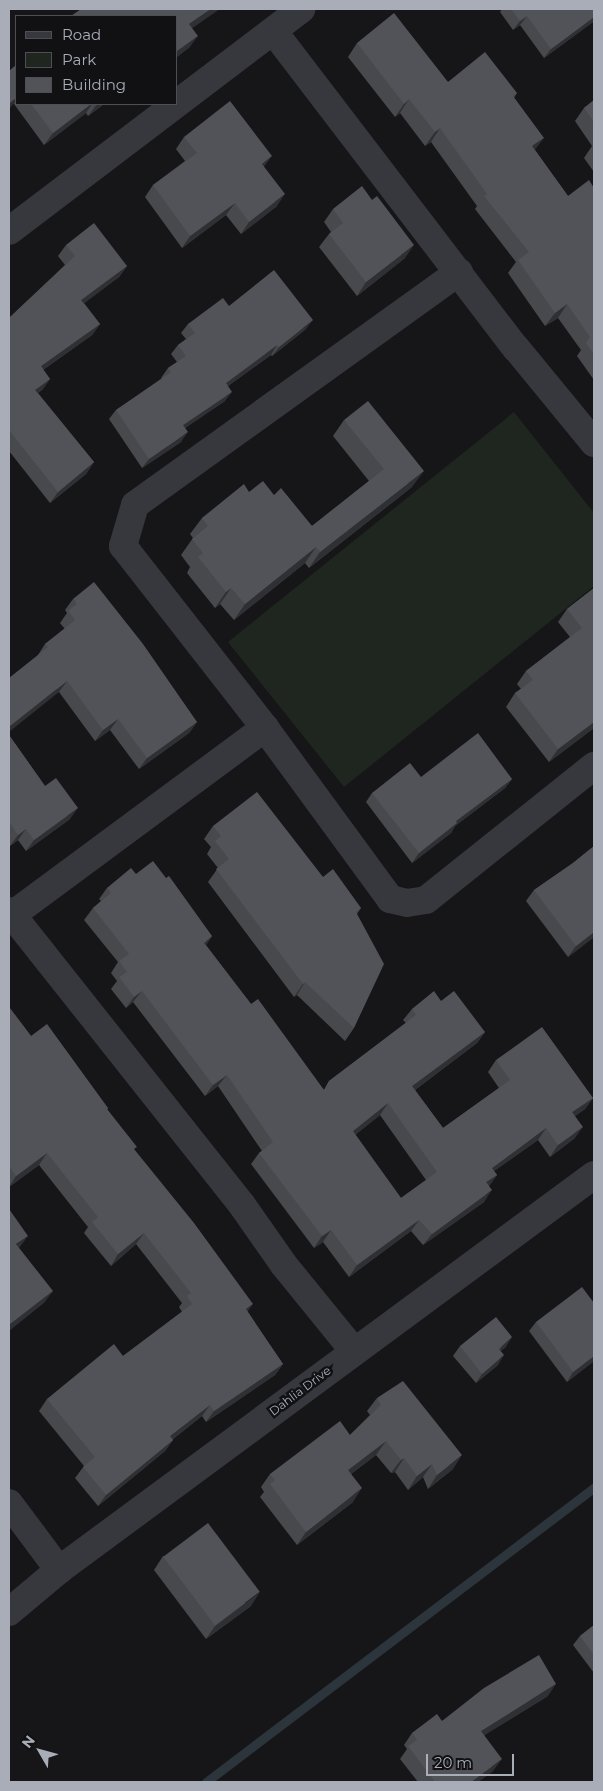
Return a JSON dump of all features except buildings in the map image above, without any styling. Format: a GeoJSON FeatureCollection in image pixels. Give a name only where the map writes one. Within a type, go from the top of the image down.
{"type":"FeatureCollection","features":[{"type":"Feature","properties":{"kind":"street"},"geometry":{"type":"LineString","coordinates":[[178,104],[302,9]]}},
{"type":"Feature","properties":{"kind":"street"},"geometry":{"type":"LineString","coordinates":[[274,32],[516,348],[594,444]]}},
{"type":"Feature","properties":{"kind":"street"},"geometry":{"type":"LineString","coordinates":[[9,231],[177,105]]}},
{"type":"Feature","properties":{"kind":"street"},"geometry":{"type":"LineString","coordinates":[[459,272],[135,505],[123,546],[265,728],[390,899],[407,903],[426,900],[594,766]]}},
{"type":"Feature","properties":{"kind":"street"},"geometry":{"type":"LineString","coordinates":[[265,728],[10,913],[242,1205],[284,1265],[354,1351]]}},
{"type":"Feature","properties":{"kind":"street","name":"Dahlia Drive"},"geometry":{"type":"LineString","coordinates":[[9,1612],[59,1570],[594,1175]]}},
{"type":"Feature","properties":{"kind":"street"},"geometry":{"type":"LineString","coordinates":[[9,1503],[59,1570]]}},
{"type":"Feature","properties":{"kind":"green space"},"geometry":{"type":"Polygon","coordinates":[[[514,412],[594,513],[594,586],[344,787],[228,642],[514,412]]]}},
{"type":"Feature","properties":{"kind":"waterway"},"geometry":{"type":"LineString","coordinates":[[206,1782],[594,1487]]}}]}
